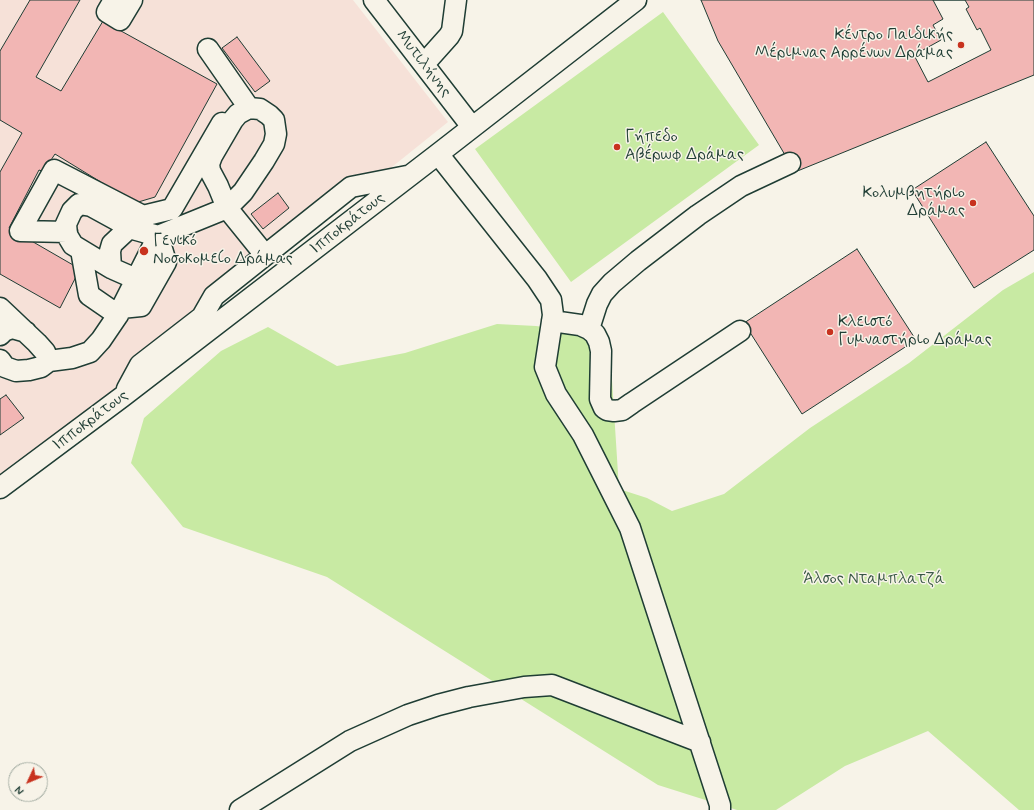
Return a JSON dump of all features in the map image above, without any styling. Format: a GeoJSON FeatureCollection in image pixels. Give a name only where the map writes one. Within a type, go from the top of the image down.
{"type":"FeatureCollection","features":[{"type":"Feature","properties":{"kind":"street"},"geometry":{"type":"LineString","coordinates":[[114,0],[107,12],[120,20],[132,0]]}},
{"type":"Feature","properties":{"kind":"street","name":"Μυτιλήνης"},"geometry":{"type":"LineString","coordinates":[[374,0],[472,127]]}},
{"type":"Feature","properties":{"kind":"street"},"geometry":{"type":"LineString","coordinates":[[424,64],[450,36],[456,0]]}},
{"type":"Feature","properties":{"kind":"street","name":"Ιπποκράτους"},"geometry":{"type":"LineString","coordinates":[[0,488],[122,397],[411,176],[631,1]]}},
{"type":"Feature","properties":{"kind":"street"},"geometry":{"type":"LineString","coordinates":[[208,49],[249,108]]}},
{"type":"Feature","properties":{"kind":"street"},"geometry":{"type":"LineString","coordinates":[[67,232],[20,231],[54,170],[143,216],[172,209],[221,123],[249,108],[260,109],[269,115],[274,120],[276,134],[274,144],[243,192],[227,208],[158,236],[133,229],[91,206],[79,204],[72,211],[66,224],[67,232],[73,246],[111,268],[136,279]]}},
{"type":"Feature","properties":{"kind":"street"},"geometry":{"type":"LineString","coordinates":[[221,123],[209,164],[210,171],[227,208],[265,255]]}},
{"type":"Feature","properties":{"kind":"street"},"geometry":{"type":"LineString","coordinates":[[438,154],[548,294],[553,304],[545,367],[556,394],[582,435],[630,528],[700,742],[720,805],[720,810]]}},
{"type":"Feature","properties":{"kind":"street"},"geometry":{"type":"LineString","coordinates":[[590,329],[597,304],[602,294],[612,283],[638,261],[698,215],[741,186],[790,163]]}},
{"type":"Feature","properties":{"kind":"street"},"geometry":{"type":"LineString","coordinates":[[122,397],[140,365],[202,317],[214,296],[351,187],[411,176]]}},
{"type":"Feature","properties":{"kind":"street"},"geometry":{"type":"LineString","coordinates":[[218,186],[230,194],[238,194],[243,192]]}},
{"type":"Feature","properties":{"kind":"street"},"geometry":{"type":"LineString","coordinates":[[111,268],[110,251],[112,244],[127,230],[133,229]]}},
{"type":"Feature","properties":{"kind":"street"},"geometry":{"type":"LineString","coordinates":[[81,250],[89,295],[120,312],[141,306],[166,262],[158,236]]}},
{"type":"Feature","properties":{"kind":"street"},"geometry":{"type":"LineString","coordinates":[[0,360],[5,367],[16,371],[29,370],[41,367],[49,361],[72,358],[90,352],[101,340],[120,312],[158,236]]}},
{"type":"Feature","properties":{"kind":"street"},"geometry":{"type":"LineString","coordinates":[[0,308],[45,352],[49,361]]}},
{"type":"Feature","properties":{"kind":"street"},"geometry":{"type":"LineString","coordinates":[[552,321],[580,325],[590,329],[595,334],[601,351],[600,391],[602,405],[607,410],[614,411],[622,410],[740,331]]}},
{"type":"Feature","properties":{"kind":"street"},"geometry":{"type":"LineString","coordinates":[[0,336],[4,331],[12,328],[26,332]]}},
{"type":"Feature","properties":{"kind":"street"},"geometry":{"type":"LineString","coordinates":[[240,810],[350,741],[408,715],[438,705],[517,688],[552,685],[700,742]]}},
{"type":"Feature","properties":{"kind":"shaded area","name":"Γενικό Νοσοκομείο Δράμας"},"geometry":{"type":"Polygon","coordinates":[[[0,0],[353,0],[448,122],[128,379],[0,477],[0,0]]]}},
{"type":"Feature","properties":{"kind":"green space","name":"Γήπεδο Αβέρωφ Δράμας"},"geometry":{"type":"Polygon","coordinates":[[[663,12],[759,145],[571,282],[475,149],[663,12]]]}},
{"type":"Feature","properties":{"kind":"green space","name":"Άλσος Νταμπλατζά"},"geometry":{"type":"Polygon","coordinates":[[[1034,272],[1034,810],[1019,810],[928,731],[845,766],[776,810],[737,810],[658,785],[327,577],[183,527],[131,463],[144,418],[221,351],[268,327],[337,366],[405,353],[497,324],[536,326],[582,332],[610,349],[619,489],[647,498],[672,511],[724,494],[810,428],[909,363],[1003,290],[1034,272]]]}},
{"type":"Feature","properties":{"kind":"building"},"geometry":{"type":"Polygon","coordinates":[[[30,0],[80,0],[36,77],[61,91],[103,21],[217,84],[155,197],[135,203],[55,154],[51,160],[57,163],[50,174],[39,170],[9,228],[80,269],[60,308],[0,274],[0,172],[22,133],[0,120],[0,51],[30,0]]]}},
{"type":"Feature","properties":{"kind":"building"},"geometry":{"type":"Polygon","coordinates":[[[701,0],[1034,0],[1034,75],[795,172],[718,41],[701,0]]]}},
{"type":"Feature","properties":{"kind":"building","name":"Κέντρο Παιδικής Μέριμνας Αρρένων Δράμας"},"geometry":{"type":"Polygon","coordinates":[[[933,0],[965,0],[969,7],[966,9],[977,30],[980,28],[991,50],[928,82],[914,55],[941,40],[933,25],[943,19],[933,0]]]}},
{"type":"Feature","properties":{"kind":"building"},"geometry":{"type":"Polygon","coordinates":[[[237,37],[270,81],[255,92],[222,48],[237,37]]]}},
{"type":"Feature","properties":{"kind":"building","name":"Κολυμβητήριο Δράμας"},"geometry":{"type":"Polygon","coordinates":[[[986,142],[1034,216],[1034,250],[974,288],[912,190],[986,142]]]}},
{"type":"Feature","properties":{"kind":"building"},"geometry":{"type":"Polygon","coordinates":[[[278,193],[289,208],[263,229],[251,214],[278,193]]]}},
{"type":"Feature","properties":{"kind":"building","name":"Κλειστό Γυμναστήριο Δράμας"},"geometry":{"type":"Polygon","coordinates":[[[857,249],[916,340],[802,414],[744,323],[857,249]]]}},
{"type":"Feature","properties":{"kind":"building"},"geometry":{"type":"Polygon","coordinates":[[[6,395],[24,418],[0,435],[0,399],[6,395]]]}},
{"type":"Feature","properties":{"kind":"place","name":"Κέντρο Παιδικής Μέριμνας Αρρένων Δράμας"},"geometry":{"type":"Point","coordinates":[961,45]}},
{"type":"Feature","properties":{"kind":"place","name":"Γήπεδο Αβέρωφ Δράμας"},"geometry":{"type":"Point","coordinates":[617,147]}},
{"type":"Feature","properties":{"kind":"place","name":"Κολυμβητήριο Δράμας"},"geometry":{"type":"Point","coordinates":[973,203]}},
{"type":"Feature","properties":{"kind":"place","name":"Γενικό Νοσοκομείο Δράμας"},"geometry":{"type":"Point","coordinates":[144,251]}},
{"type":"Feature","properties":{"kind":"place","name":"Κλειστό Γυμναστήριο Δράμας"},"geometry":{"type":"Point","coordinates":[830,332]}}]}
